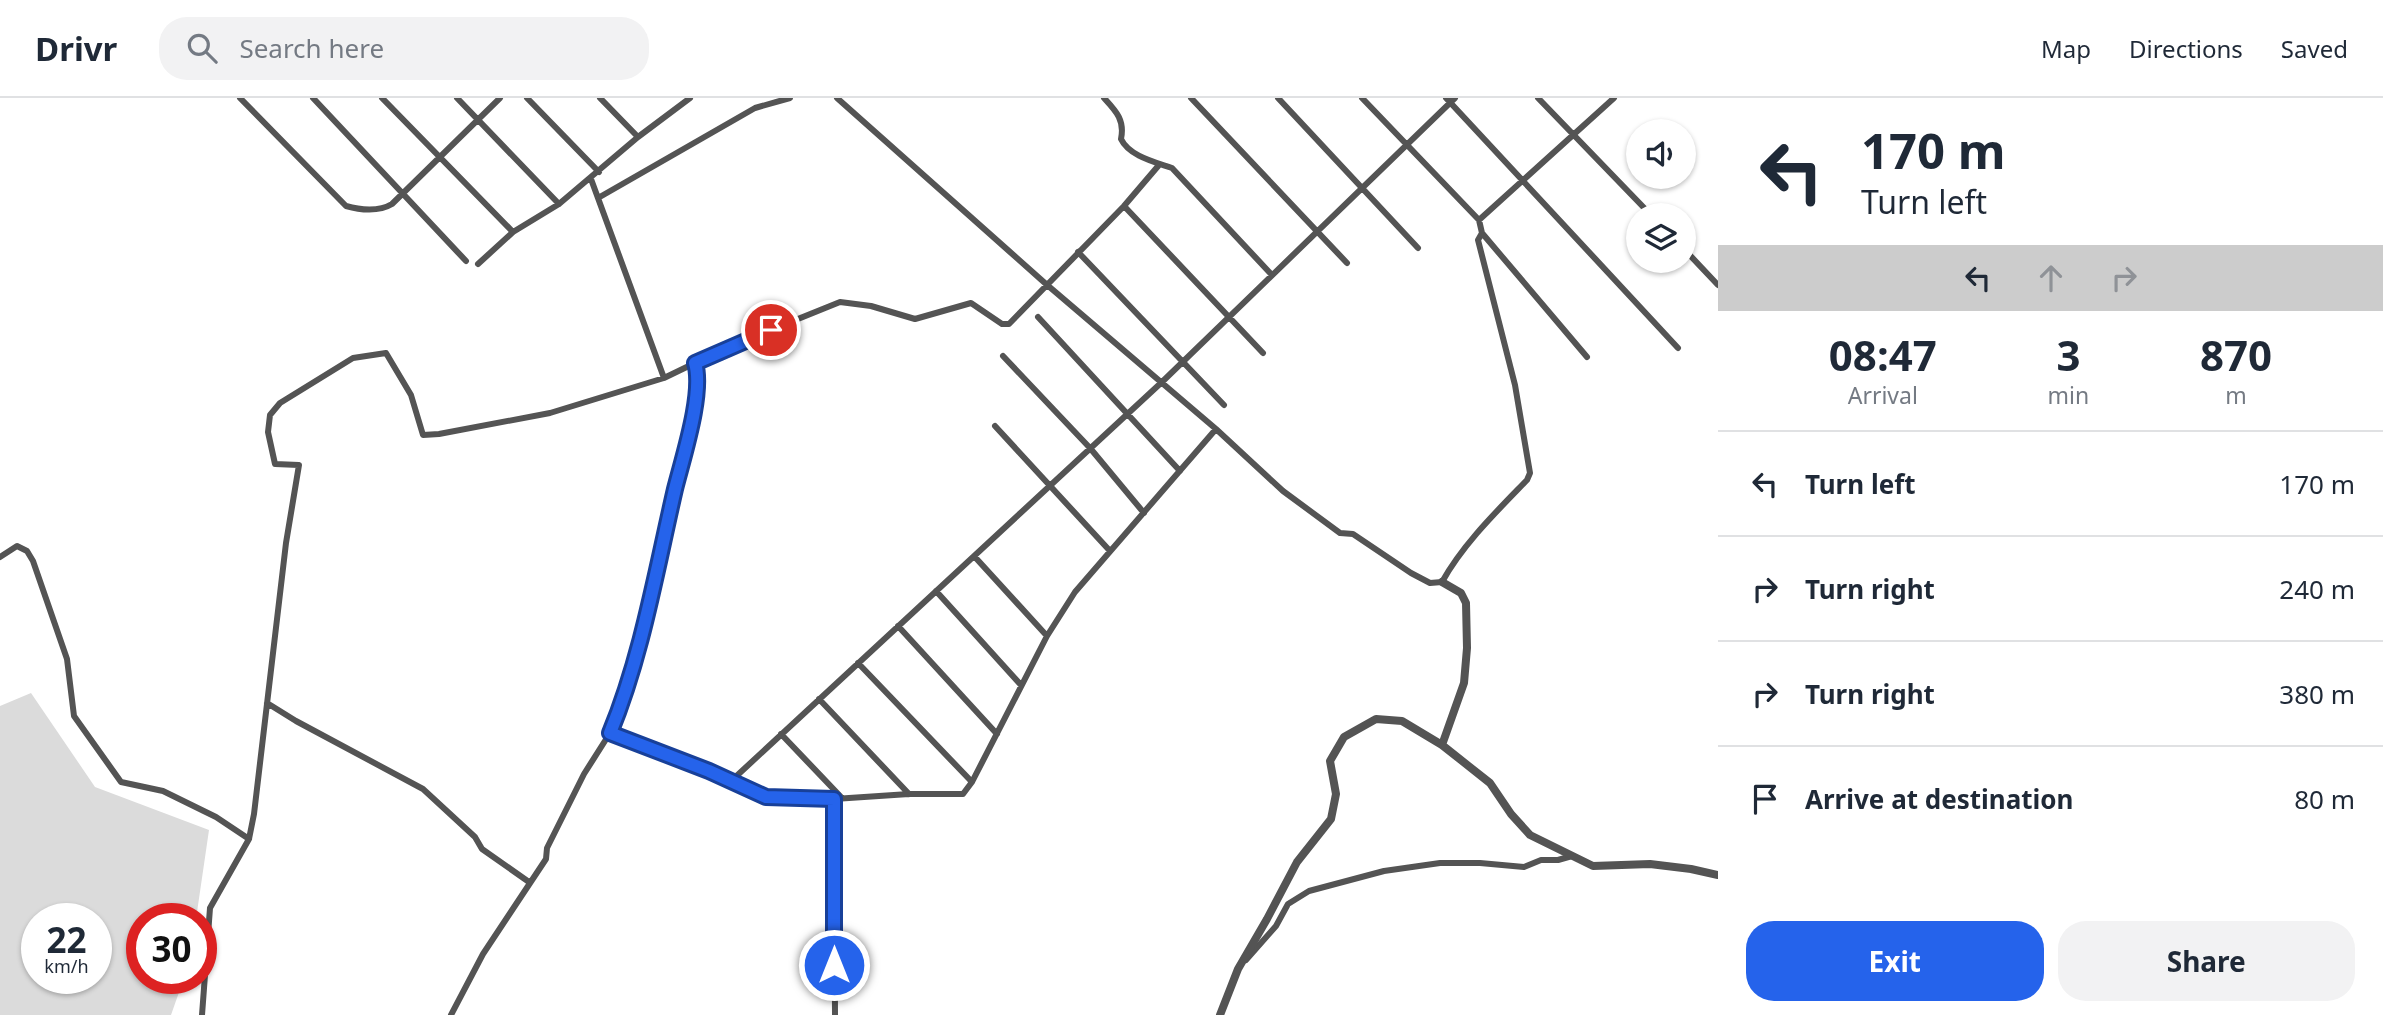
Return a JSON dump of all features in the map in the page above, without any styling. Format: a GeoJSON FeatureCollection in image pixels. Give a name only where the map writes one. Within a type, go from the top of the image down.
{"type":"FeatureCollection","features":[{"type":"Feature","properties":{"kind":"street"},"geometry":{"type":"LineString","coordinates":[[240,98],[346,206],[364,209],[386,207],[500,98]]}},
{"type":"Feature","properties":{"kind":"street"},"geometry":{"type":"LineString","coordinates":[[313,98],[466,261]]}},
{"type":"Feature","properties":{"kind":"street"},"geometry":{"type":"LineString","coordinates":[[382,98],[513,232]]}},
{"type":"Feature","properties":{"kind":"street"},"geometry":{"type":"LineString","coordinates":[[457,98],[559,204]]}},
{"type":"Feature","properties":{"kind":"street"},"geometry":{"type":"LineString","coordinates":[[527,98],[599,172]]}},
{"type":"Feature","properties":{"kind":"street"},"geometry":{"type":"LineString","coordinates":[[600,98],[638,137]]}},
{"type":"Feature","properties":{"kind":"street"},"geometry":{"type":"LineString","coordinates":[[673,98],[680,105]]}},
{"type":"Feature","properties":{"kind":"street"},"geometry":{"type":"LineString","coordinates":[[478,264],[513,232],[559,204],[638,137],[690,98]]}},
{"type":"Feature","properties":{"kind":"street"},"geometry":{"type":"LineString","coordinates":[[598,198],[755,108],[790,98]]}},
{"type":"Feature","properties":{"kind":"street"},"geometry":{"type":"LineString","coordinates":[[836,98],[1046,284],[1216,429],[1283,491],[1340,533],[1353,534],[1411,573],[1430,583],[1442,582],[1461,593],[1466,603],[1467,648],[1464,683],[1442,745]]}},
{"type":"Feature","properties":{"kind":"street"},"geometry":{"type":"LineString","coordinates":[[1104,98],[1120,115],[1123,130],[1121,139],[1125,148],[1172,168],[1271,274]]}},
{"type":"Feature","properties":{"kind":"street"},"geometry":{"type":"LineString","coordinates":[[1191,98],[1347,263]]}},
{"type":"Feature","properties":{"kind":"street"},"geometry":{"type":"LineString","coordinates":[[1278,98],[1418,248]]}},
{"type":"Feature","properties":{"kind":"street"},"geometry":{"type":"LineString","coordinates":[[1362,98],[1479,220],[1482,233],[1587,358]]}},
{"type":"Feature","properties":{"kind":"street"},"geometry":{"type":"LineString","coordinates":[[1538,98],[1639,203]]}},
{"type":"Feature","properties":{"kind":"street"},"geometry":{"type":"LineString","coordinates":[[1479,220],[1614,98]]}},
{"type":"Feature","properties":{"kind":"street"},"geometry":{"type":"LineString","coordinates":[[730,782],[1162,382],[1317,229],[1408,146],[1451,100],[1678,348]]}},
{"type":"Feature","properties":{"kind":"street"},"geometry":{"type":"LineString","coordinates":[[202,1015],[210,908],[249,839],[286,543],[299,465],[275,464],[268,432],[270,415],[280,403],[353,358],[386,353],[411,395],[422,435],[439,434],[550,413],[664,378],[726,348],[840,302],[871,306],[915,319],[971,303],[1002,324],[1009,324],[1124,206],[1159,164]]}},
{"type":"Feature","properties":{"kind":"street"},"geometry":{"type":"LineString","coordinates":[[591,179],[664,378]]}},
{"type":"Feature","properties":{"kind":"street"},"geometry":{"type":"LineString","coordinates":[[1124,206],[1263,353]]}},
{"type":"Feature","properties":{"kind":"street"},"geometry":{"type":"LineString","coordinates":[[1442,582],[1489,520],[1527,480],[1530,473],[1515,385],[1478,240],[1482,233]]}},
{"type":"Feature","properties":{"kind":"street"},"geometry":{"type":"LineString","coordinates":[[1078,252],[1224,405]]}},
{"type":"Feature","properties":{"kind":"street"},"geometry":{"type":"LineString","coordinates":[[1696,262],[1718,285]]}},
{"type":"Feature","properties":{"kind":"street"},"geometry":{"type":"LineString","coordinates":[[1038,317],[1180,471]]}},
{"type":"Feature","properties":{"kind":"street"},"geometry":{"type":"LineString","coordinates":[[1003,356],[1090,448],[1144,513]]}},
{"type":"Feature","properties":{"kind":"street"},"geometry":{"type":"LineString","coordinates":[[451,1015],[483,954],[546,859],[547,848],[584,774],[610,733],[643,635],[693,412],[698,371],[695,363]]}},
{"type":"Feature","properties":{"kind":"street"},"geometry":{"type":"LineString","coordinates":[[995,426],[1110,551]]}},
{"type":"Feature","properties":{"kind":"street"},"geometry":{"type":"LineString","coordinates":[[610,733],[709,771],[766,797],[838,799],[909,794],[963,794],[972,782],[1047,636],[1075,592],[1216,429]]}},
{"type":"Feature","properties":{"kind":"street"},"geometry":{"type":"LineString","coordinates":[[0,557],[17,546],[27,551],[33,561],[67,659],[74,716],[121,782],[163,791],[216,817],[249,839]]}},
{"type":"Feature","properties":{"kind":"street"},"geometry":{"type":"LineString","coordinates":[[974,556],[1047,636]]}},
{"type":"Feature","properties":{"kind":"street"},"geometry":{"type":"LineString","coordinates":[[936,591],[1021,685]]}},
{"type":"Feature","properties":{"kind":"street"},"geometry":{"type":"LineString","coordinates":[[898,626],[997,734]]}},
{"type":"Feature","properties":{"kind":"street"},"geometry":{"type":"LineString","coordinates":[[858,663],[972,782]]}},
{"type":"Feature","properties":{"kind":"street"},"geometry":{"type":"LineString","coordinates":[[819,699],[909,794]]}},
{"type":"Feature","properties":{"kind":"street"},"geometry":{"type":"LineString","coordinates":[[267,703],[423,789],[475,837],[482,849],[529,882]]}},
{"type":"Feature","properties":{"kind":"street"},"geometry":{"type":"LineString","coordinates":[[1220,1015],[1238,969],[1297,862],[1331,819],[1336,794],[1330,761],[1344,737],[1376,719],[1402,721],[1442,745],[1490,783],[1511,814],[1530,835],[1593,866],[1650,864],[1718,875]]}},
{"type":"Feature","properties":{"kind":"street"},"geometry":{"type":"LineString","coordinates":[[781,734],[838,799],[835,1015]]}},
{"type":"Feature","properties":{"kind":"street"},"geometry":{"type":"LineString","coordinates":[[1238,969],[1276,926],[1288,904],[1308,891],[1384,871],[1440,863],[1524,867],[1541,860],[1558,860],[1573,856]]}},
{"type":"Feature","properties":{"kind":"shaded area"},"geometry":{"type":"Polygon","coordinates":[[[31,693],[95,787],[209,830],[198,903],[126,903],[126,994],[178,994],[171,1015],[0,1015],[0,706],[31,693]]]}},
{"type":"Feature","properties":{"kind":"route"},"geometry":{"type":"LineString","coordinates":[[771,330],[695,363],[698,371],[693,412],[643,635],[610,733],[709,771],[766,797],[834,799],[834,965]]}}]}
